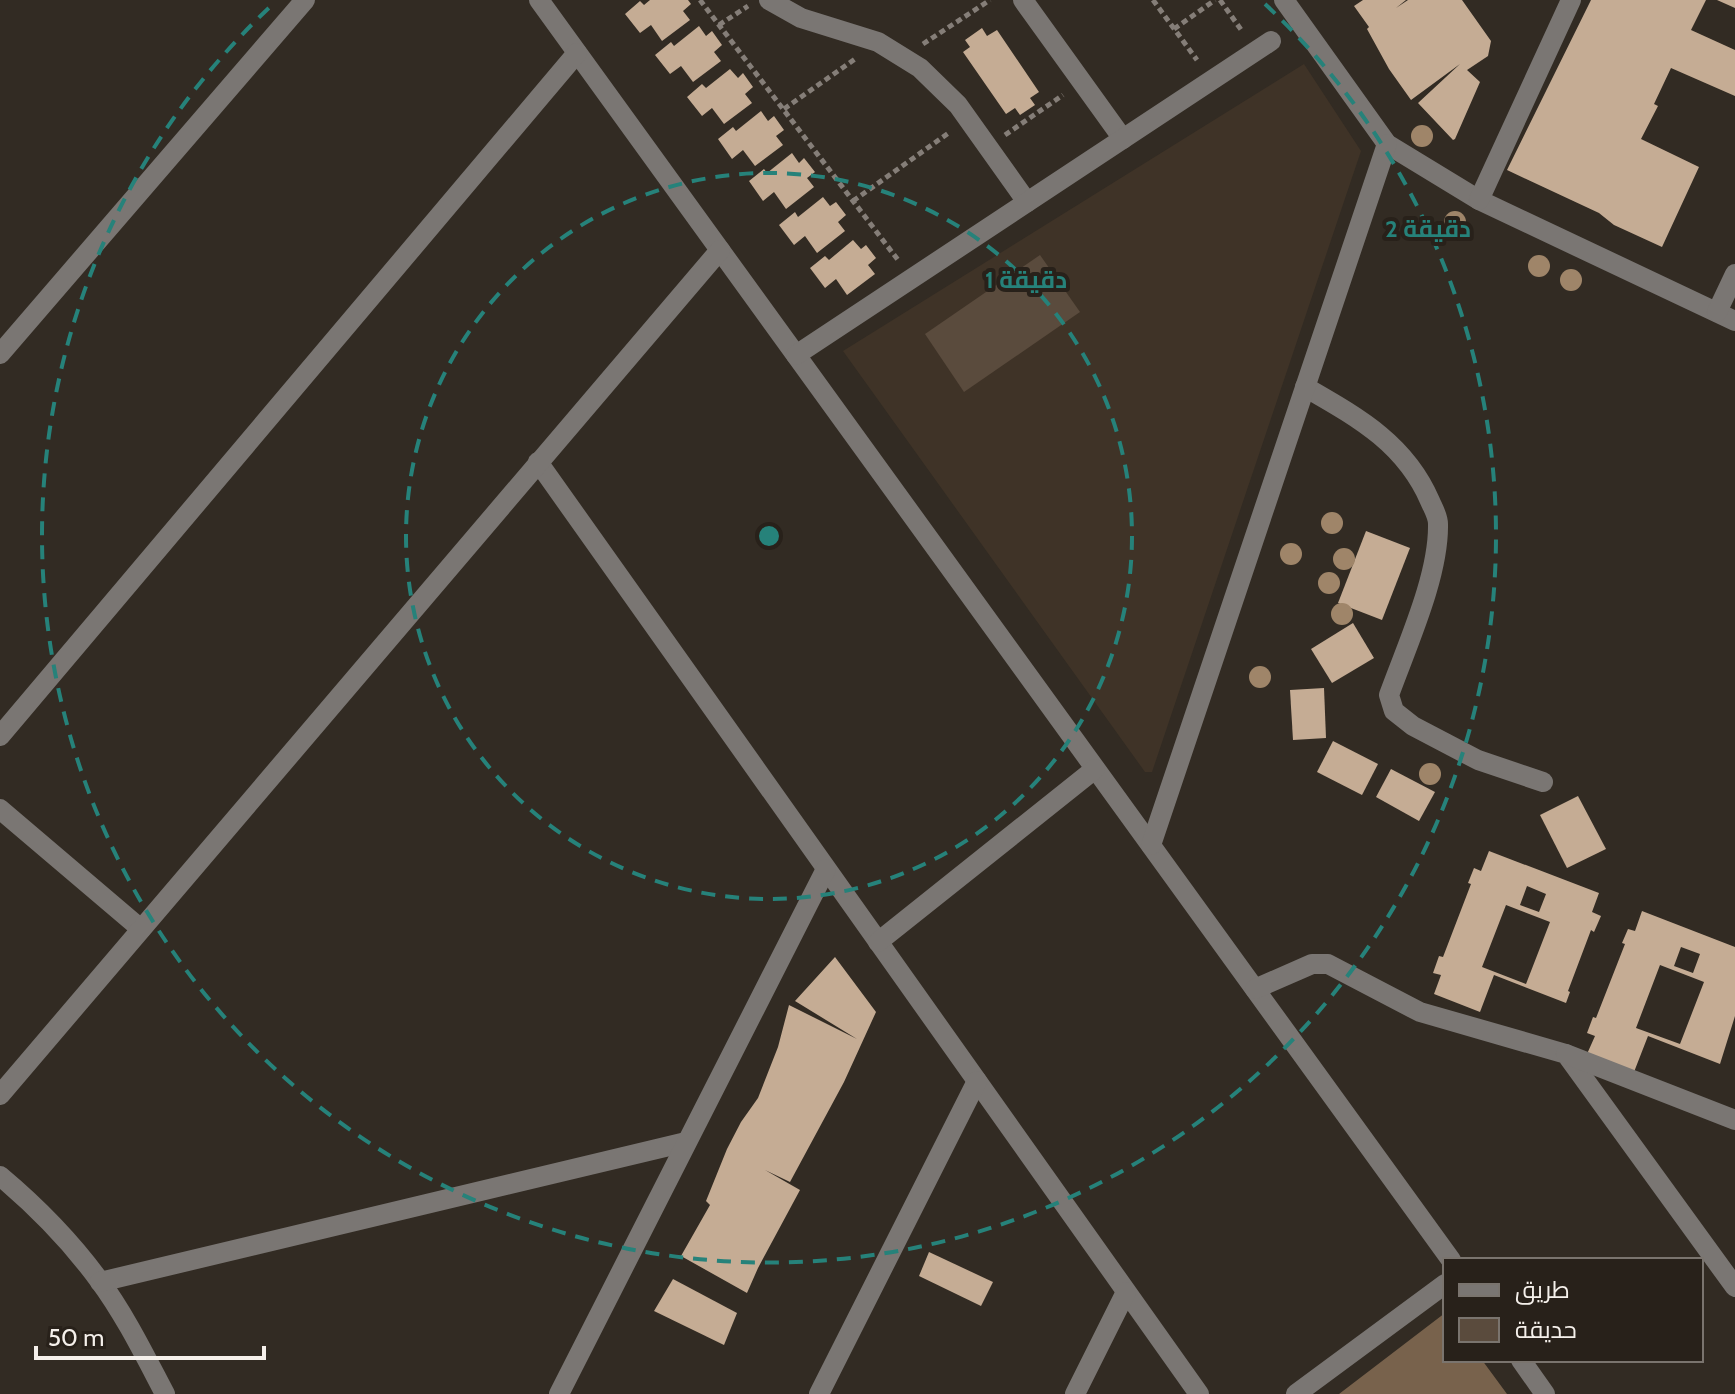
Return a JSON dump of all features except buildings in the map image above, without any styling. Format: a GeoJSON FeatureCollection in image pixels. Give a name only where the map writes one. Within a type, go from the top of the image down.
{"type":"FeatureCollection","features":[{"type":"Feature","properties":{"kind":"street"},"geometry":{"type":"LineString","coordinates":[[0,354],[305,0]]}},
{"type":"Feature","properties":{"kind":"street"},"geometry":{"type":"LineString","coordinates":[[539,0],[1450,1258]]}},
{"type":"Feature","properties":{"kind":"street"},"geometry":{"type":"LineString","coordinates":[[769,0],[801,18],[878,42],[920,68],[958,105],[1027,202]]}},
{"type":"Feature","properties":{"kind":"street"},"geometry":{"type":"LineString","coordinates":[[1023,0],[1123,139]]}},
{"type":"Feature","properties":{"kind":"street"},"geometry":{"type":"LineString","coordinates":[[1284,0],[1387,144],[1479,200],[1726,316],[1735,274]]}},
{"type":"Feature","properties":{"kind":"street"},"geometry":{"type":"LineString","coordinates":[[1479,200],[1571,0]]}},
{"type":"Feature","properties":{"kind":"street"},"geometry":{"type":"LineString","coordinates":[[796,355],[1263,46]]}},
{"type":"Feature","properties":{"kind":"street"},"geometry":{"type":"LineString","coordinates":[[0,736],[577,53]]}},
{"type":"Feature","properties":{"kind":"street"},"geometry":{"type":"LineString","coordinates":[[1151,845],[1387,144]]}},
{"type":"Feature","properties":{"kind":"street"},"geometry":{"type":"LineString","coordinates":[[0,1095],[720,250]]}},
{"type":"Feature","properties":{"kind":"street"},"geometry":{"type":"LineString","coordinates":[[1305,387],[1351,413],[1390,443],[1419,477],[1438,521],[1434,566],[1389,695],[1394,711],[1413,726],[1478,760],[1543,782]]}},
{"type":"Feature","properties":{"kind":"street"},"geometry":{"type":"LineString","coordinates":[[538,462],[1199,1394]]}},
{"type":"Feature","properties":{"kind":"street"},"geometry":{"type":"LineString","coordinates":[[878,942],[1095,769]]}},
{"type":"Feature","properties":{"kind":"street"},"geometry":{"type":"LineString","coordinates":[[0,809],[141,929]]}},
{"type":"Feature","properties":{"kind":"street"},"geometry":{"type":"LineString","coordinates":[[559,1394],[826,869]]}},
{"type":"Feature","properties":{"kind":"street"},"geometry":{"type":"LineString","coordinates":[[1255,989],[1312,964],[1328,964],[1420,1012],[1566,1054],[1735,1120]]}},
{"type":"Feature","properties":{"kind":"street"},"geometry":{"type":"LineString","coordinates":[[1566,1054],[1735,1287]]}},
{"type":"Feature","properties":{"kind":"street"},"geometry":{"type":"LineString","coordinates":[[819,1394],[977,1081]]}},
{"type":"Feature","properties":{"kind":"street"},"geometry":{"type":"LineString","coordinates":[[100,1282],[686,1142]]}},
{"type":"Feature","properties":{"kind":"street"},"geometry":{"type":"LineString","coordinates":[[0,1176],[61,1234],[100,1282],[165,1394]]}},
{"type":"Feature","properties":{"kind":"street"},"geometry":{"type":"LineString","coordinates":[[1296,1394],[1443,1285]]}},
{"type":"Feature","properties":{"kind":"street"},"geometry":{"type":"LineString","coordinates":[[1075,1394],[1126,1292]]}},
{"type":"Feature","properties":{"kind":"street"},"geometry":{"type":"LineString","coordinates":[[1522,1362],[1545,1394]]}},
{"type":"Feature","properties":{"kind":"path"},"geometry":{"type":"LineString","coordinates":[[700,0],[912,278]]}},
{"type":"Feature","properties":{"kind":"path"},"geometry":{"type":"LineString","coordinates":[[719,25],[756,0]]}},
{"type":"Feature","properties":{"kind":"path"},"geometry":{"type":"LineString","coordinates":[[902,58],[990,0]]}},
{"type":"Feature","properties":{"kind":"path"},"geometry":{"type":"LineString","coordinates":[[1153,0],[1212,80]]}},
{"type":"Feature","properties":{"kind":"path"},"geometry":{"type":"LineString","coordinates":[[1174,29],[1217,0],[1263,46]]}},
{"type":"Feature","properties":{"kind":"path"},"geometry":{"type":"LineString","coordinates":[[784,109],[878,42]]}},
{"type":"Feature","properties":{"kind":"path"},"geometry":{"type":"LineString","coordinates":[[988,146],[1082,82]]}},
{"type":"Feature","properties":{"kind":"path"},"geometry":{"type":"LineString","coordinates":[[853,201],[968,119]]}},
{"type":"Feature","properties":{"kind":"shaded area"},"geometry":{"type":"Polygon","coordinates":[[[1304,64],[1361,151],[1152,772],[1145,772],[843,351],[1304,64]]]}},
{"type":"Feature","properties":{"kind":"shaded area"},"geometry":{"type":"Polygon","coordinates":[[[1443,1315],[1443,1362],[1483,1362],[1507,1394],[1339,1394],[1443,1315]]]}},
{"type":"Feature","properties":{"kind":"green space"},"geometry":{"type":"Polygon","coordinates":[[[1040,255],[1080,312],[964,392],[925,334],[1040,255]]]}}]}
